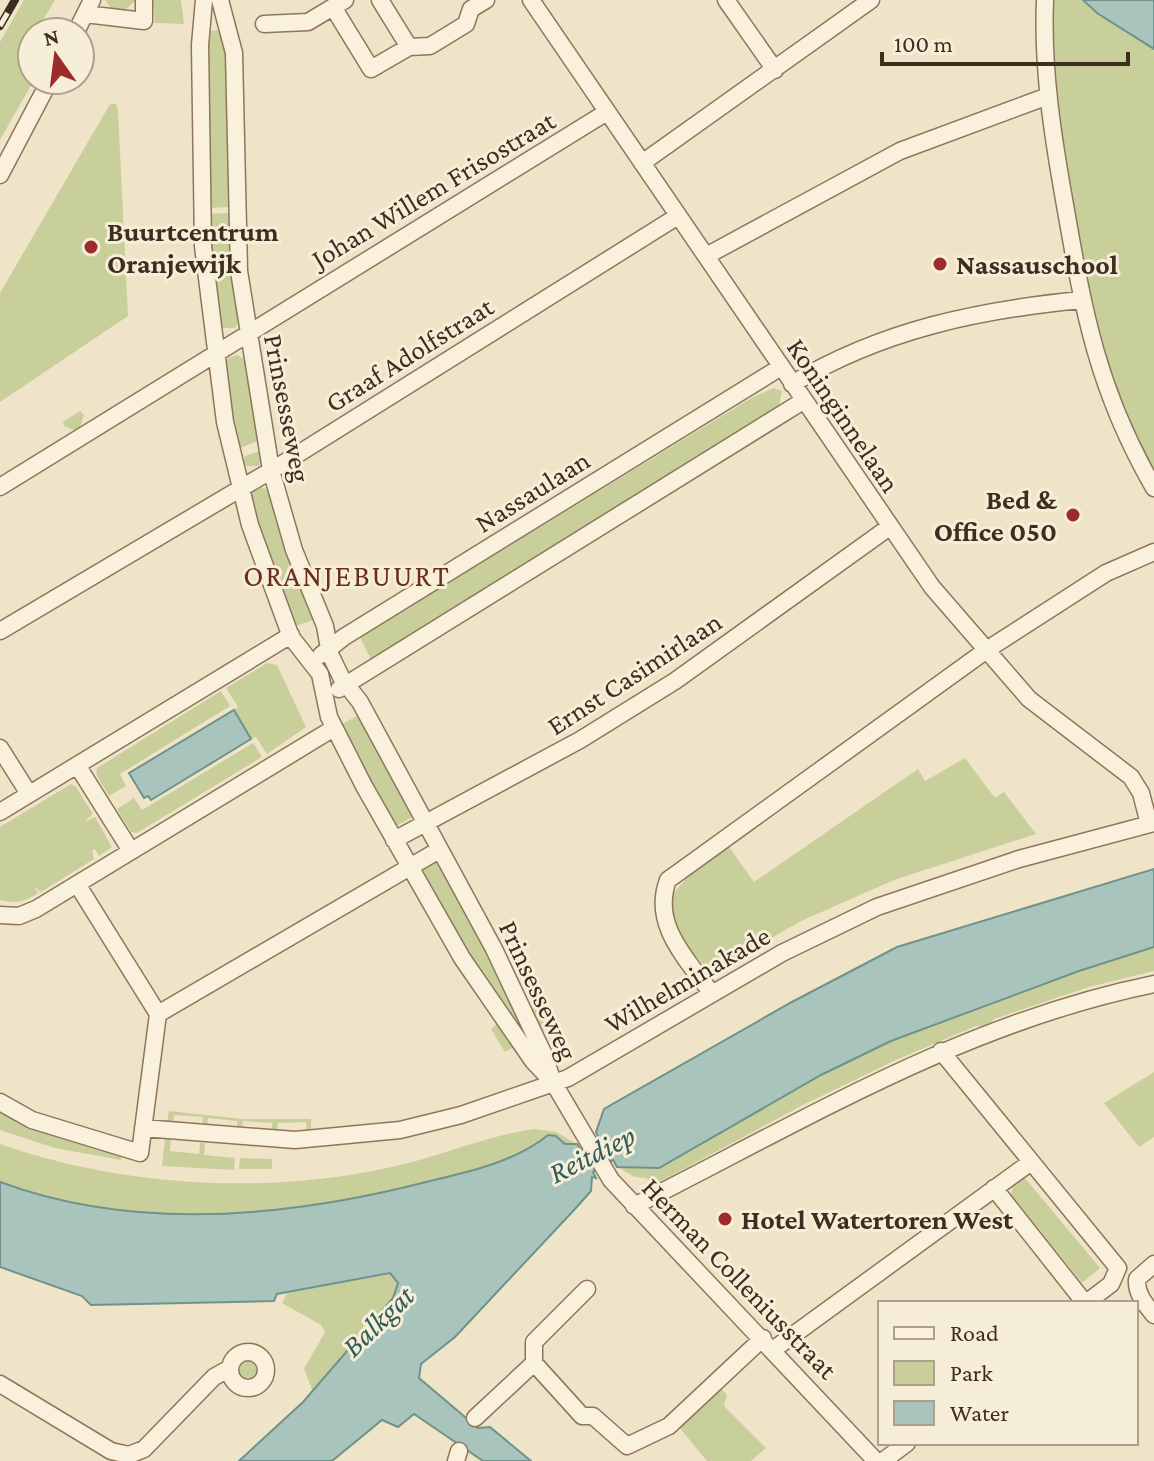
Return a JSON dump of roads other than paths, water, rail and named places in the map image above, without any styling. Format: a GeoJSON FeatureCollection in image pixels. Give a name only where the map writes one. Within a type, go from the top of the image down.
{"type":"FeatureCollection","features":[{"type":"Feature","properties":{"kind":"street"},"geometry":{"type":"LineString","coordinates":[[89,7],[144,21],[144,0]]}},
{"type":"Feature","properties":{"kind":"street","name":"Prinsesseweg"},"geometry":{"type":"LineString","coordinates":[[204,0],[200,45],[201,211],[216,353],[240,489],[262,561],[291,635],[312,662],[327,696],[334,728],[394,840],[462,958],[533,1061],[553,1082]]}},
{"type":"Feature","properties":{"kind":"street","name":"Prinsesseweg"},"geometry":{"type":"LineString","coordinates":[[220,0],[234,53],[237,240],[247,333],[271,470],[294,550],[325,626],[329,649],[346,685],[360,702],[494,949],[544,1055],[553,1082]]}},
{"type":"Feature","properties":{"kind":"street"},"geometry":{"type":"LineString","coordinates":[[380,0],[409,47]]}},
{"type":"Feature","properties":{"kind":"street"},"geometry":{"type":"LineString","coordinates":[[264,24],[308,22],[339,4],[371,69],[409,47],[430,46],[466,24],[471,9],[486,0]]}},
{"type":"Feature","properties":{"kind":"street","name":"Koninginnelaan"},"geometry":{"type":"LineString","coordinates":[[531,0],[888,528],[932,587],[1029,699],[1131,777],[1141,793],[1152,823]]}},
{"type":"Feature","properties":{"kind":"street"},"geometry":{"type":"LineString","coordinates":[[726,0],[775,70]]}},
{"type":"Feature","properties":{"kind":"street"},"geometry":{"type":"LineString","coordinates":[[642,163],[871,0]]}},
{"type":"Feature","properties":{"kind":"street"},"geometry":{"type":"LineString","coordinates":[[1045,0],[1048,96],[1081,300],[1099,369],[1127,440],[1154,488]]}},
{"type":"Feature","properties":{"kind":"street"},"geometry":{"type":"LineString","coordinates":[[0,175],[42,96]]}},
{"type":"Feature","properties":{"kind":"street"},"geometry":{"type":"LineString","coordinates":[[706,256],[900,151],[1048,96]]}},
{"type":"Feature","properties":{"kind":"street","name":"Johan Willem Frisostraat"},"geometry":{"type":"LineString","coordinates":[[0,487],[607,112]]}},
{"type":"Feature","properties":{"kind":"street","name":"Graaf Adolfstraat"},"geometry":{"type":"LineString","coordinates":[[0,631],[240,489],[678,216]]}},
{"type":"Feature","properties":{"kind":"street"},"geometry":{"type":"LineString","coordinates":[[792,384],[882,338],[943,319],[1081,300]]}},
{"type":"Feature","properties":{"kind":"street","name":"Nassaulaan"},"geometry":{"type":"LineString","coordinates":[[312,662],[781,367]]}},
{"type":"Feature","properties":{"kind":"street"},"geometry":{"type":"LineString","coordinates":[[327,696],[803,401]]}},
{"type":"Feature","properties":{"kind":"street","name":"Ernst Casimirlaan"},"geometry":{"type":"LineString","coordinates":[[394,840],[569,746],[662,689],[888,528]]}},
{"type":"Feature","properties":{"kind":"street"},"geometry":{"type":"LineString","coordinates":[[712,994],[667,931],[662,915],[668,880],[988,649],[1106,573],[1154,552]]}},
{"type":"Feature","properties":{"kind":"street"},"geometry":{"type":"LineString","coordinates":[[0,812],[291,635]]}},
{"type":"Feature","properties":{"kind":"street"},"geometry":{"type":"LineString","coordinates":[[0,915],[28,914],[334,728]]}},
{"type":"Feature","properties":{"kind":"street"},"geometry":{"type":"LineString","coordinates":[[0,748],[29,794]]}},
{"type":"Feature","properties":{"kind":"street"},"geometry":{"type":"LineString","coordinates":[[77,765],[131,851]]}},
{"type":"Feature","properties":{"kind":"street","name":"Wilhelminakade"},"geometry":{"type":"LineString","coordinates":[[143,1128],[272,1140],[370,1134],[461,1115],[568,1078],[794,946],[877,907],[1019,859],[1152,823]]}},
{"type":"Feature","properties":{"kind":"street"},"geometry":{"type":"LineString","coordinates":[[158,1014],[439,850]]}},
{"type":"Feature","properties":{"kind":"street"},"geometry":{"type":"LineString","coordinates":[[0,1102],[32,1120],[140,1153],[158,1014],[77,884]]}},
{"type":"Feature","properties":{"kind":"street"},"geometry":{"type":"LineString","coordinates":[[634,1206],[827,1104],[941,1051],[1072,1003],[1154,984]]}},
{"type":"Feature","properties":{"kind":"street"},"geometry":{"type":"LineString","coordinates":[[941,1051],[1118,1268],[1111,1284],[1089,1301]]}},
{"type":"Feature","properties":{"kind":"street","name":"Herman Colleniusstraat"},"geometry":{"type":"LineString","coordinates":[[553,1082],[611,1180],[876,1461]]}},
{"type":"Feature","properties":{"kind":"street"},"geometry":{"type":"LineString","coordinates":[[587,1289],[534,1342],[534,1363],[582,1416],[593,1416],[627,1446],[669,1426],[768,1344],[1031,1162]]}},
{"type":"Feature","properties":{"kind":"street"},"geometry":{"type":"LineString","coordinates":[[994,1188],[1084,1301]]}},
{"type":"Feature","properties":{"kind":"street"},"geometry":{"type":"LineString","coordinates":[[1154,1264],[1137,1279],[1138,1292],[1154,1315]]}},
{"type":"Feature","properties":{"kind":"street"},"geometry":{"type":"LineString","coordinates":[[475,1418],[534,1363]]}},
{"type":"Feature","properties":{"kind":"street"},"geometry":{"type":"LineString","coordinates":[[0,1384],[111,1451],[128,1458],[144,1449],[214,1377],[230,1368]]}},
{"type":"Feature","properties":{"kind":"street"},"geometry":{"type":"LineString","coordinates":[[883,1461],[904,1445]]}},
{"type":"Feature","properties":{"kind":"water"},"geometry":{"type":"Polygon","coordinates":[[[1083,0],[1154,0],[1154,49],[1097,13],[1083,0]]]}},
{"type":"Feature","properties":{"kind":"water"},"geometry":{"type":"Polygon","coordinates":[[[234,710],[251,739],[151,800],[148,796],[144,798],[129,773],[234,710]]]}},
{"type":"Feature","properties":{"kind":"water"},"geometry":{"type":"Polygon","coordinates":[[[1154,869],[1154,947],[1079,971],[891,1041],[821,1075],[659,1168],[617,1167],[613,1160],[593,1172],[596,1178],[592,1177],[591,1191],[575,1209],[455,1337],[421,1364],[419,1378],[478,1428],[490,1427],[531,1461],[483,1461],[414,1414],[398,1427],[382,1420],[332,1461],[239,1461],[303,1402],[393,1298],[398,1283],[390,1273],[277,1294],[274,1301],[91,1305],[82,1296],[0,1267],[0,1182],[52,1198],[160,1214],[269,1211],[323,1204],[445,1178],[507,1159],[548,1135],[556,1136],[565,1144],[577,1144],[581,1150],[599,1139],[596,1132],[604,1109],[790,1003],[897,947],[1154,869]]]}},
{"type":"Feature","properties":{"kind":"railway"},"geometry":{"type":"LineString","coordinates":[[0,26],[15,0]]}},
{"type":"Feature","properties":{"kind":"place","name":"Buurtcentrum Oranjewijk"},"geometry":{"type":"Point","coordinates":[91,247]}},
{"type":"Feature","properties":{"kind":"place","name":"Nassauschool"},"geometry":{"type":"Point","coordinates":[940,264]}},
{"type":"Feature","properties":{"kind":"place","name":"Bed & Office 050"},"geometry":{"type":"Point","coordinates":[1073,515]}},
{"type":"Feature","properties":{"kind":"place","name":"Hotel Watertoren West"},"geometry":{"type":"Point","coordinates":[725,1219]}},
{"type":"Feature","properties":{"kind":"district","name":"ORANJEBUURT"},"geometry":{"type":"Point","coordinates":[347,576]}},
{"type":"Feature","properties":{"kind":"water label","name":"Reitdiep"},"geometry":{"type":"Point","coordinates":[592,1154]}},
{"type":"Feature","properties":{"kind":"water label","name":"Balkgat"},"geometry":{"type":"Point","coordinates":[378,1321]}}]}
